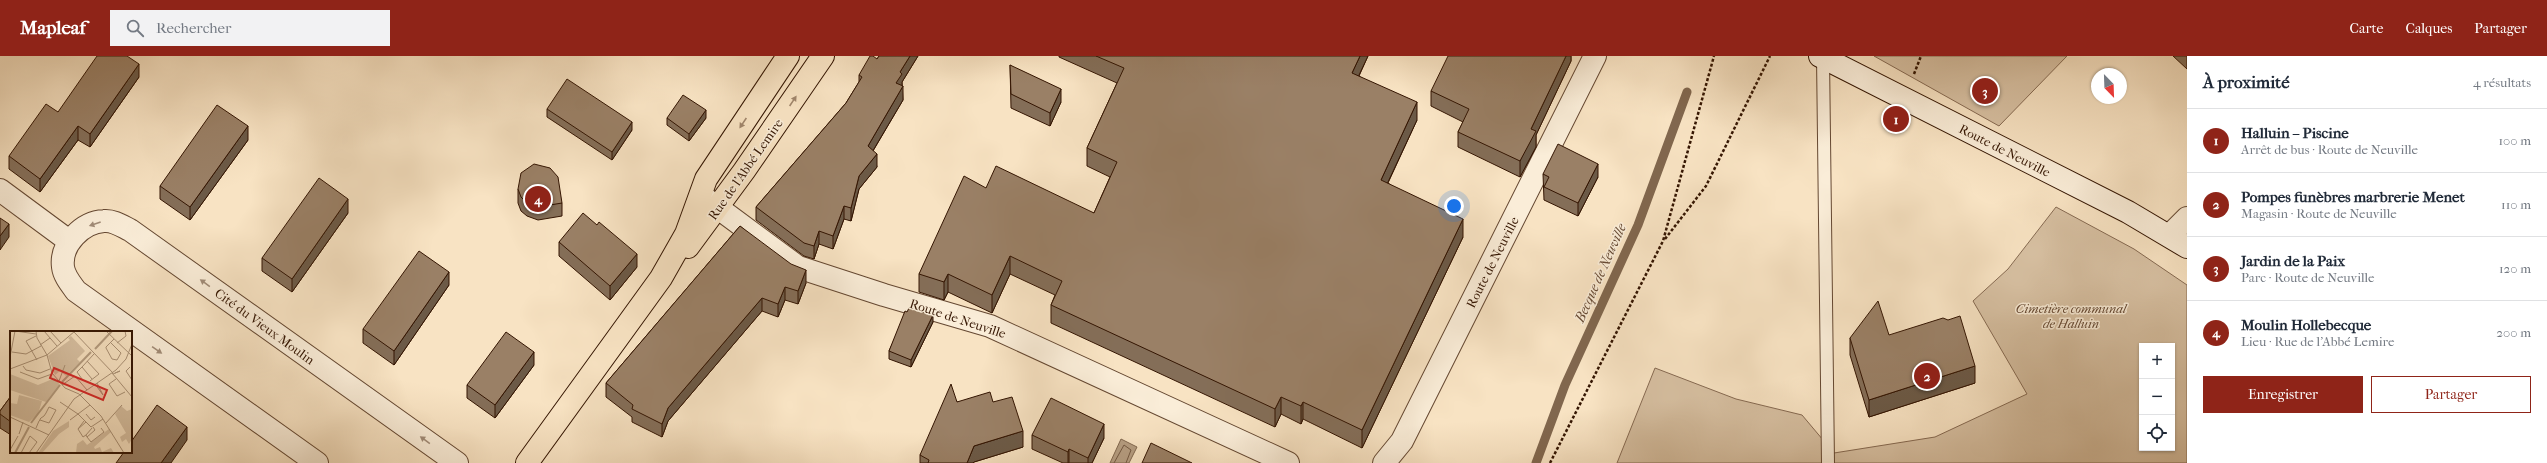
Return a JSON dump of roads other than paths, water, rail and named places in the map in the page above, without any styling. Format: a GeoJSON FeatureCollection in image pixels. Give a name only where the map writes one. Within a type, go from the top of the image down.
{"type":"FeatureCollection","features":[{"type":"Feature","properties":{"kind":"main road","name":"Rue de l'Abbé Lemire"},"geometry":{"type":"LineString","coordinates":[[710,202],[706,179],[715,163],[788,56]]}},
{"type":"Feature","properties":{"kind":"main road","name":"Rue de l'Abbé Lemire"},"geometry":{"type":"LineString","coordinates":[[527,463],[661,278],[681,244],[710,202],[823,56]]}},
{"type":"Feature","properties":{"kind":"street","name":"Route de Neuville"},"geometry":{"type":"LineString","coordinates":[[1384,463],[1402,441],[1595,56]]}},
{"type":"Feature","properties":{"kind":"street","name":"Route de Neuville"},"geometry":{"type":"LineString","coordinates":[[1822,57],[2179,241]]}},
{"type":"Feature","properties":{"kind":"street"},"geometry":{"type":"LineString","coordinates":[[0,190],[69,241],[64,252],[63,266],[76,291],[317,463]]}},
{"type":"Feature","properties":{"kind":"street","name":"Route de Neuville"},"geometry":{"type":"LineString","coordinates":[[710,202],[798,267],[884,295],[990,326],[1288,463]]}},
{"type":"Feature","properties":{"kind":"street"},"geometry":{"type":"LineString","coordinates":[[2179,241],[2187,218]]}},
{"type":"Feature","properties":{"kind":"street","name":"Cité du Vieux Moulin"},"geometry":{"type":"LineString","coordinates":[[69,241],[91,224],[104,220],[116,222],[130,230],[457,463]]}},
{"type":"Feature","properties":{"kind":"lane"},"geometry":{"type":"LineString","coordinates":[[1822,57],[1828,463]]}},
{"type":"Feature","properties":{"kind":"water"},"geometry":{"type":"Polygon","coordinates":[[[1121,439],[1137,447],[1129,463],[1110,463],[1121,439]]]}},
{"type":"Feature","properties":{"kind":"waterway","name":"Becque de Neuville"},"geometry":{"type":"LineString","coordinates":[[1536,463],[1565,385],[1638,225],[1687,92]]}},
{"type":"Feature","properties":{"kind":"place","name":"Jardin de la Paix"},"geometry":{"type":"Point","coordinates":[1985,91]}},
{"type":"Feature","properties":{"kind":"place","name":"Halluin – Piscine"},"geometry":{"type":"Point","coordinates":[1896,119]}},
{"type":"Feature","properties":{"kind":"place","name":"Moulin Hollebecque"},"geometry":{"type":"Point","coordinates":[538,199]}},
{"type":"Feature","properties":{"kind":"place","name":"Pompes funèbres marbrerie Menet"},"geometry":{"type":"Point","coordinates":[1927,376]}},
{"type":"Feature","properties":{"kind":"park label","name":"Cimetière communal de Halluin"},"geometry":{"type":"Point","coordinates":[2071,316]}}]}
